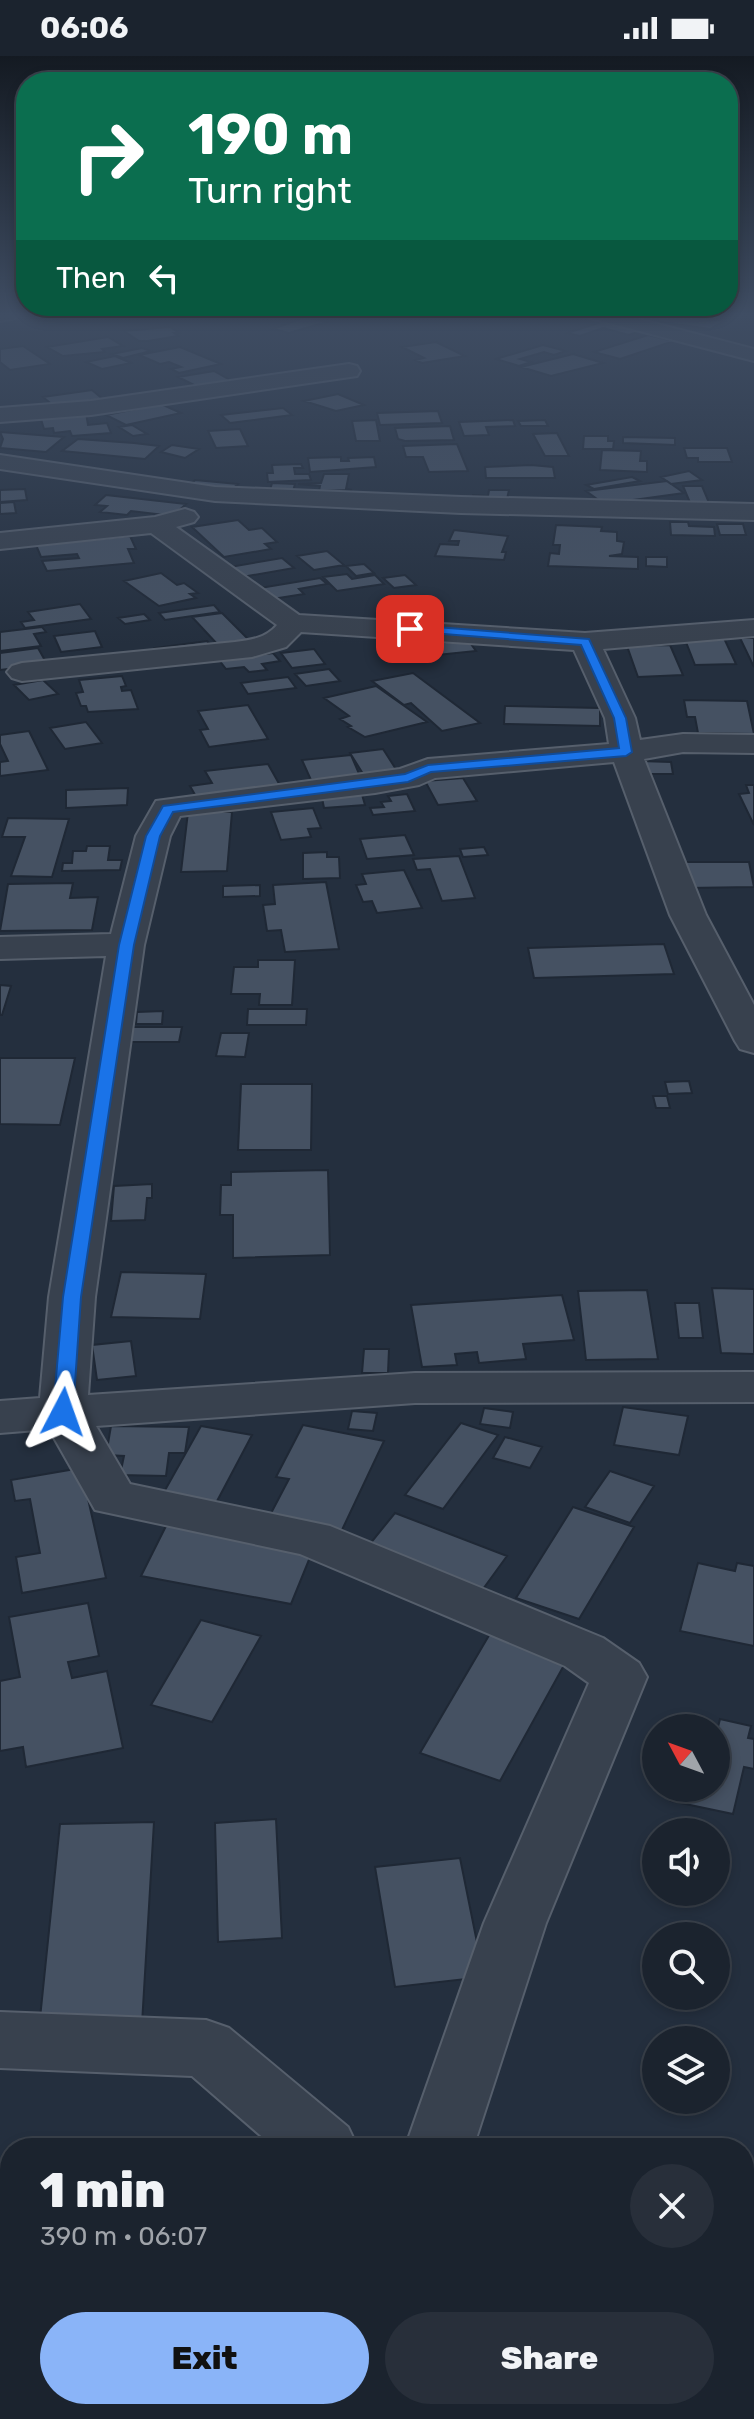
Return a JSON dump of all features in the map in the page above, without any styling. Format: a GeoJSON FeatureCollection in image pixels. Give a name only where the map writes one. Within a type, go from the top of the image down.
{"type":"FeatureCollection","features":[{"type":"Feature","properties":{"kind":"street"},"geometry":{"type":"LineString","coordinates":[[0,462],[215,494],[461,505],[754,512]]}},
{"type":"Feature","properties":{"kind":"street"},"geometry":{"type":"LineString","coordinates":[[0,541],[156,525],[187,517],[215,494]]}},
{"type":"Feature","properties":{"kind":"street"},"geometry":{"type":"LineString","coordinates":[[156,525],[292,623],[585,642],[754,628]]}},
{"type":"Feature","properties":{"kind":"street"},"geometry":{"type":"LineString","coordinates":[[22,672],[247,649],[269,645],[287,634],[292,623]]}},
{"type":"Feature","properties":{"kind":"street"},"geometry":{"type":"LineString","coordinates":[[585,642],[620,718],[626,752],[688,915],[754,1041]]}},
{"type":"Feature","properties":{"kind":"street"},"geometry":{"type":"LineString","coordinates":[[442,2138],[515,1923],[619,1677],[584,1652],[312,1539],[113,1498],[63,1412],[72,1297],[126,945],[153,836],[168,808],[408,778],[428,769],[626,752],[683,743],[754,744]]}},
{"type":"Feature","properties":{"kind":"street"},"geometry":{"type":"LineString","coordinates":[[0,948],[126,945]]}},
{"type":"Feature","properties":{"kind":"street"},"geometry":{"type":"LineString","coordinates":[[0,1417],[415,1388],[754,1387]]}},
{"type":"Feature","properties":{"kind":"street"},"geometry":{"type":"LineString","coordinates":[[0,2040],[206,2048],[312,2138]]}},
{"type":"Feature","properties":{"kind":"building"},"geometry":{"type":"Polygon","coordinates":[[[43,424],[108,424],[111,433],[72,436],[70,431],[54,433],[53,428],[44,429],[43,424]]]}},
{"type":"Feature","properties":{"kind":"building"},"geometry":{"type":"Polygon","coordinates":[[[353,424],[377,424],[380,441],[356,441],[353,424]]]}},
{"type":"Feature","properties":{"kind":"building"},"geometry":{"type":"Polygon","coordinates":[[[460,424],[515,426],[486,427],[489,435],[464,436],[460,424]]]}},
{"type":"Feature","properties":{"kind":"building"},"geometry":{"type":"Polygon","coordinates":[[[520,424],[548,426],[521,426],[520,424]]]}},
{"type":"Feature","properties":{"kind":"building"},"geometry":{"type":"Polygon","coordinates":[[[132,425],[147,434],[133,436],[119,427],[132,425]]]}},
{"type":"Feature","properties":{"kind":"building"},"geometry":{"type":"Polygon","coordinates":[[[450,426],[454,440],[405,441],[398,439],[395,428],[450,426]]]}},
{"type":"Feature","properties":{"kind":"building"},"geometry":{"type":"Polygon","coordinates":[[[240,429],[248,446],[216,448],[208,431],[240,429]]]}},
{"type":"Feature","properties":{"kind":"building"},"geometry":{"type":"Polygon","coordinates":[[[0,432],[64,437],[46,452],[0,448],[3,439],[0,432]]]}},
{"type":"Feature","properties":{"kind":"building"},"geometry":{"type":"Polygon","coordinates":[[[557,433],[569,456],[545,456],[533,434],[557,433]]]}},
{"type":"Feature","properties":{"kind":"building"},"geometry":{"type":"Polygon","coordinates":[[[584,436],[608,436],[608,441],[614,441],[613,449],[583,449],[584,436]]]}},
{"type":"Feature","properties":{"kind":"building"},"geometry":{"type":"Polygon","coordinates":[[[623,437],[675,438],[675,445],[623,443],[623,437]]]}},
{"type":"Feature","properties":{"kind":"building"},"geometry":{"type":"Polygon","coordinates":[[[78,439],[159,446],[145,459],[62,451],[78,439]]]}},
{"type":"Feature","properties":{"kind":"building"},"geometry":{"type":"Polygon","coordinates":[[[457,444],[468,471],[429,472],[423,457],[406,457],[403,446],[457,444]]]}},
{"type":"Feature","properties":{"kind":"building"},"geometry":{"type":"Polygon","coordinates":[[[172,445],[199,449],[185,458],[161,452],[172,445]]]}},
{"type":"Feature","properties":{"kind":"building"},"geometry":{"type":"Polygon","coordinates":[[[684,448],[727,448],[732,462],[698,462],[698,458],[687,458],[684,448]]]}},
{"type":"Feature","properties":{"kind":"building"},"geometry":{"type":"Polygon","coordinates":[[[602,450],[641,451],[640,461],[647,461],[647,472],[600,470],[602,450]]]}},
{"type":"Feature","properties":{"kind":"building"},"geometry":{"type":"Polygon","coordinates":[[[341,457],[341,461],[349,461],[348,458],[374,457],[376,467],[310,472],[308,458],[341,457]]]}},
{"type":"Feature","properties":{"kind":"building"},"geometry":{"type":"Polygon","coordinates":[[[301,464],[303,468],[294,468],[295,474],[309,474],[311,480],[268,482],[267,473],[273,473],[272,465],[301,464]]]}},
{"type":"Feature","properties":{"kind":"building"},"geometry":{"type":"Polygon","coordinates":[[[485,467],[553,467],[555,478],[486,478],[485,467]]]}},
{"type":"Feature","properties":{"kind":"building"},"geometry":{"type":"Polygon","coordinates":[[[689,471],[702,480],[671,484],[661,477],[689,471]]]}},
{"type":"Feature","properties":{"kind":"building"},"geometry":{"type":"Polygon","coordinates":[[[324,474],[349,474],[346,489],[352,490],[319,491],[320,486],[298,484],[321,483],[324,474]]]}},
{"type":"Feature","properties":{"kind":"building"},"geometry":{"type":"Polygon","coordinates":[[[632,477],[640,481],[594,489],[586,485],[632,477]]]}},
{"type":"Feature","properties":{"kind":"building"},"geometry":{"type":"Polygon","coordinates":[[[195,480],[238,484],[231,490],[189,486],[195,480]]]}},
{"type":"Feature","properties":{"kind":"building"},"geometry":{"type":"Polygon","coordinates":[[[667,481],[684,493],[604,504],[586,491],[667,481]]]}},
{"type":"Feature","properties":{"kind":"building"},"geometry":{"type":"Polygon","coordinates":[[[272,483],[295,484],[293,491],[270,490],[272,483]]]}},
{"type":"Feature","properties":{"kind":"building"},"geometry":{"type":"Polygon","coordinates":[[[683,486],[702,486],[710,505],[691,505],[683,486]]]}},
{"type":"Feature","properties":{"kind":"building"},"geometry":{"type":"Polygon","coordinates":[[[25,489],[27,500],[0,502],[0,490],[25,489]]]}},
{"type":"Feature","properties":{"kind":"building"},"geometry":{"type":"Polygon","coordinates":[[[489,490],[509,490],[507,499],[473,498],[473,495],[488,496],[489,490]]]}},
{"type":"Feature","properties":{"kind":"building"},"geometry":{"type":"Polygon","coordinates":[[[106,495],[186,504],[173,516],[131,511],[127,515],[100,512],[107,506],[95,505],[106,495]]]}},
{"type":"Feature","properties":{"kind":"building"},"geometry":{"type":"Polygon","coordinates":[[[14,502],[16,513],[0,514],[0,503],[14,502]]]}},
{"type":"Feature","properties":{"kind":"building"},"geometry":{"type":"Polygon","coordinates":[[[238,520],[249,530],[262,528],[277,542],[265,544],[271,549],[224,557],[192,527],[238,520]]]}},
{"type":"Feature","properties":{"kind":"building"},"geometry":{"type":"Polygon","coordinates":[[[670,522],[714,527],[715,536],[671,535],[670,522]]]}},
{"type":"Feature","properties":{"kind":"building"},"geometry":{"type":"Polygon","coordinates":[[[717,524],[743,524],[746,535],[720,535],[717,524]]]}},
{"type":"Feature","properties":{"kind":"building"},"geometry":{"type":"Polygon","coordinates":[[[556,525],[602,527],[601,531],[617,532],[617,541],[624,542],[622,554],[609,556],[638,557],[638,569],[548,566],[550,553],[559,554],[560,545],[553,545],[556,525]]]}},
{"type":"Feature","properties":{"kind":"building"},"geometry":{"type":"Polygon","coordinates":[[[454,530],[508,536],[502,552],[506,552],[504,560],[435,556],[440,544],[458,545],[459,541],[449,541],[454,530]]]}},
{"type":"Feature","properties":{"kind":"building"},"geometry":{"type":"Polygon","coordinates":[[[130,536],[136,549],[128,549],[134,563],[47,571],[42,561],[79,558],[77,554],[41,557],[36,545],[130,536]]]}},
{"type":"Feature","properties":{"kind":"building"},"geometry":{"type":"Polygon","coordinates":[[[327,551],[344,565],[314,570],[297,556],[327,551]]]}},
{"type":"Feature","properties":{"kind":"building"},"geometry":{"type":"Polygon","coordinates":[[[646,557],[667,557],[667,567],[646,566],[646,557]]]}},
{"type":"Feature","properties":{"kind":"building"},"geometry":{"type":"Polygon","coordinates":[[[282,558],[294,568],[236,578],[224,568],[282,558]]]}},
{"type":"Feature","properties":{"kind":"building"},"geometry":{"type":"Polygon","coordinates":[[[364,564],[374,573],[356,576],[346,566],[364,564]]]}},
{"type":"Feature","properties":{"kind":"building"},"geometry":{"type":"Polygon","coordinates":[[[161,573],[177,585],[184,583],[198,593],[190,594],[196,598],[159,606],[124,581],[161,573]]]}},
{"type":"Feature","properties":{"kind":"building"},"geometry":{"type":"Polygon","coordinates":[[[347,574],[352,579],[375,575],[384,584],[337,591],[323,577],[347,574]]]}},
{"type":"Feature","properties":{"kind":"building"},"geometry":{"type":"Polygon","coordinates":[[[405,575],[416,585],[394,588],[383,578],[405,575]]]}},
{"type":"Feature","properties":{"kind":"building"},"geometry":{"type":"Polygon","coordinates":[[[320,578],[327,584],[299,589],[304,594],[266,600],[254,589],[320,578]]]}},
{"type":"Feature","properties":{"kind":"building"},"geometry":{"type":"Polygon","coordinates":[[[80,604],[91,619],[25,628],[21,622],[34,620],[28,612],[80,604]]]}},
{"type":"Feature","properties":{"kind":"building"},"geometry":{"type":"Polygon","coordinates":[[[214,605],[220,612],[165,620],[159,613],[214,605]]]}},
{"type":"Feature","properties":{"kind":"building"},"geometry":{"type":"Polygon","coordinates":[[[222,613],[250,641],[219,646],[192,617],[222,613]]]}},
{"type":"Feature","properties":{"kind":"building"},"geometry":{"type":"Polygon","coordinates":[[[144,614],[150,620],[125,624],[118,618],[144,614]]]}},
{"type":"Feature","properties":{"kind":"building"},"geometry":{"type":"Polygon","coordinates":[[[42,627],[46,632],[34,634],[41,646],[0,651],[0,632],[42,627]]]}},
{"type":"Feature","properties":{"kind":"building"},"geometry":{"type":"Polygon","coordinates":[[[95,631],[102,647],[61,652],[54,636],[95,631]]]}},
{"type":"Feature","properties":{"kind":"building"},"geometry":{"type":"Polygon","coordinates":[[[723,636],[736,664],[695,665],[684,637],[723,636]]]}},
{"type":"Feature","properties":{"kind":"building"},"geometry":{"type":"Polygon","coordinates":[[[740,638],[754,638],[754,667],[740,638]]]}},
{"type":"Feature","properties":{"kind":"building"},"geometry":{"type":"Polygon","coordinates":[[[468,640],[476,651],[388,660],[381,648],[468,640]]]}},
{"type":"Feature","properties":{"kind":"building"},"geometry":{"type":"Polygon","coordinates":[[[207,641],[212,647],[160,655],[155,648],[207,641]]]}},
{"type":"Feature","properties":{"kind":"building"},"geometry":{"type":"Polygon","coordinates":[[[670,645],[683,675],[638,677],[627,646],[670,645]]]}},
{"type":"Feature","properties":{"kind":"building"},"geometry":{"type":"Polygon","coordinates":[[[38,648],[47,664],[0,670],[0,653],[38,648]]]}},
{"type":"Feature","properties":{"kind":"building"},"geometry":{"type":"Polygon","coordinates":[[[314,649],[325,664],[292,668],[281,653],[314,649]]]}},
{"type":"Feature","properties":{"kind":"building"},"geometry":{"type":"Polygon","coordinates":[[[273,653],[280,661],[262,664],[267,670],[249,672],[244,667],[226,669],[219,660],[273,653]]]}},
{"type":"Feature","properties":{"kind":"building"},"geometry":{"type":"Polygon","coordinates":[[[329,669],[340,681],[306,686],[295,674],[329,669]]]}},
{"type":"Feature","properties":{"kind":"building"},"geometry":{"type":"Polygon","coordinates":[[[413,673],[480,723],[442,731],[411,703],[404,705],[372,681],[413,673]]]}},
{"type":"Feature","properties":{"kind":"building"},"geometry":{"type":"Polygon","coordinates":[[[122,676],[126,686],[121,687],[122,691],[131,690],[138,709],[88,712],[86,706],[81,706],[76,693],[83,692],[79,680],[122,676]]]}},
{"type":"Feature","properties":{"kind":"building"},"geometry":{"type":"Polygon","coordinates":[[[288,677],[296,688],[248,694],[241,683],[288,677]]]}},
{"type":"Feature","properties":{"kind":"building"},"geometry":{"type":"Polygon","coordinates":[[[43,680],[58,694],[29,700],[14,685],[43,680]]]}},
{"type":"Feature","properties":{"kind":"building"},"geometry":{"type":"Polygon","coordinates":[[[376,686],[427,722],[365,737],[348,727],[351,726],[340,719],[349,716],[324,698],[376,686]]]}},
{"type":"Feature","properties":{"kind":"building"},"geometry":{"type":"Polygon","coordinates":[[[684,700],[747,701],[754,734],[698,733],[695,717],[687,717],[684,700]]]}},
{"type":"Feature","properties":{"kind":"building"},"geometry":{"type":"Polygon","coordinates":[[[248,705],[268,739],[209,747],[200,730],[208,729],[198,711],[248,705]]]}},
{"type":"Feature","properties":{"kind":"building"},"geometry":{"type":"Polygon","coordinates":[[[505,706],[600,708],[600,726],[504,724],[505,706]]]}},
{"type":"Feature","properties":{"kind":"building"},"geometry":{"type":"Polygon","coordinates":[[[86,722],[102,743],[65,749],[50,728],[86,722]]]}},
{"type":"Feature","properties":{"kind":"building"},"geometry":{"type":"Polygon","coordinates":[[[29,731],[48,770],[0,776],[0,762],[8,761],[0,744],[0,735],[29,731]]]}},
{"type":"Feature","properties":{"kind":"building"},"geometry":{"type":"Polygon","coordinates":[[[383,749],[399,774],[365,777],[350,753],[383,749]]]}},
{"type":"Feature","properties":{"kind":"building"},"geometry":{"type":"Polygon","coordinates":[[[351,755],[360,776],[311,780],[302,760],[351,755]]]}},
{"type":"Feature","properties":{"kind":"building"},"geometry":{"type":"Polygon","coordinates":[[[640,761],[671,762],[673,774],[641,774],[640,761]]]}},
{"type":"Feature","properties":{"kind":"building"},"geometry":{"type":"Polygon","coordinates":[[[268,764],[282,789],[198,800],[190,786],[212,783],[205,771],[268,764]]]}},
{"type":"Feature","properties":{"kind":"building"},"geometry":{"type":"Polygon","coordinates":[[[463,778],[477,801],[438,805],[425,781],[463,778]]]}},
{"type":"Feature","properties":{"kind":"building"},"geometry":{"type":"Polygon","coordinates":[[[746,785],[754,785],[754,825],[739,794],[749,793],[746,785]]]}},
{"type":"Feature","properties":{"kind":"building"},"geometry":{"type":"Polygon","coordinates":[[[128,788],[127,805],[66,808],[66,790],[128,788]]]}},
{"type":"Feature","properties":{"kind":"building"},"geometry":{"type":"Polygon","coordinates":[[[361,791],[365,805],[324,808],[321,793],[361,791]]]}},
{"type":"Feature","properties":{"kind":"building"},"geometry":{"type":"Polygon","coordinates":[[[407,794],[415,811],[373,815],[370,808],[384,807],[381,802],[391,801],[388,796],[407,794]]]}},
{"type":"Feature","properties":{"kind":"building"},"geometry":{"type":"Polygon","coordinates":[[[313,808],[321,828],[308,829],[311,837],[281,840],[271,812],[313,808]]]}},
{"type":"Feature","properties":{"kind":"building"},"geometry":{"type":"Polygon","coordinates":[[[188,812],[232,812],[227,871],[181,872],[188,812]]]}},
{"type":"Feature","properties":{"kind":"building"},"geometry":{"type":"Polygon","coordinates":[[[8,818],[69,819],[52,877],[11,876],[25,837],[2,837],[8,818]]]}},
{"type":"Feature","properties":{"kind":"building"},"geometry":{"type":"Polygon","coordinates":[[[405,835],[414,855],[367,859],[360,839],[405,835]]]}},
{"type":"Feature","properties":{"kind":"building"},"geometry":{"type":"Polygon","coordinates":[[[87,846],[110,846],[108,860],[122,860],[120,870],[62,871],[63,863],[72,863],[73,851],[86,851],[87,846]]]}},
{"type":"Feature","properties":{"kind":"building"},"geometry":{"type":"Polygon","coordinates":[[[484,847],[488,855],[463,857],[460,849],[484,847]]]}},
{"type":"Feature","properties":{"kind":"building"},"geometry":{"type":"Polygon","coordinates":[[[327,852],[327,857],[339,857],[340,878],[303,879],[303,853],[327,852]]]}},
{"type":"Feature","properties":{"kind":"building"},"geometry":{"type":"Polygon","coordinates":[[[459,856],[475,898],[442,901],[430,869],[417,870],[413,859],[459,856]]]}},
{"type":"Feature","properties":{"kind":"building"},"geometry":{"type":"Polygon","coordinates":[[[681,862],[749,862],[754,887],[687,888],[681,862]]]}},
{"type":"Feature","properties":{"kind":"building"},"geometry":{"type":"Polygon","coordinates":[[[404,870],[422,908],[377,913],[372,901],[363,902],[356,885],[366,884],[362,874],[404,870]]]}},
{"type":"Feature","properties":{"kind":"building"},"geometry":{"type":"Polygon","coordinates":[[[326,882],[339,949],[285,952],[281,930],[267,931],[263,905],[275,904],[273,885],[326,882]]]}},
{"type":"Feature","properties":{"kind":"building"},"geometry":{"type":"Polygon","coordinates":[[[73,883],[70,898],[98,897],[92,930],[0,931],[8,884],[73,883]]]}},
{"type":"Feature","properties":{"kind":"building"},"geometry":{"type":"Polygon","coordinates":[[[260,885],[260,896],[223,897],[223,886],[260,885]]]}},
{"type":"Feature","properties":{"kind":"building"},"geometry":{"type":"Polygon","coordinates":[[[664,944],[674,974],[534,978],[528,948],[664,944]]]}},
{"type":"Feature","properties":{"kind":"building"},"geometry":{"type":"Polygon","coordinates":[[[258,960],[295,960],[292,1005],[259,1005],[260,994],[231,994],[234,967],[258,967],[258,960]]]}},
{"type":"Feature","properties":{"kind":"building"},"geometry":{"type":"Polygon","coordinates":[[[0,985],[11,986],[2,1015],[0,1015],[0,985]]]}},
{"type":"Feature","properties":{"kind":"building"},"geometry":{"type":"Polygon","coordinates":[[[248,1009],[307,1009],[306,1025],[247,1025],[248,1009]]]}},
{"type":"Feature","properties":{"kind":"building"},"geometry":{"type":"Polygon","coordinates":[[[163,1011],[162,1024],[136,1024],[137,1012],[163,1011]]]}},
{"type":"Feature","properties":{"kind":"building"},"geometry":{"type":"Polygon","coordinates":[[[132,1027],[182,1027],[179,1042],[130,1042],[132,1027]]]}},
{"type":"Feature","properties":{"kind":"building"},"geometry":{"type":"Polygon","coordinates":[[[221,1033],[249,1033],[245,1057],[216,1056],[221,1033]]]}},
{"type":"Feature","properties":{"kind":"building"},"geometry":{"type":"Polygon","coordinates":[[[0,1058],[75,1058],[60,1125],[0,1124],[0,1058]]]}},
{"type":"Feature","properties":{"kind":"building"},"geometry":{"type":"Polygon","coordinates":[[[689,1081],[692,1093],[668,1094],[665,1082],[689,1081]]]}},
{"type":"Feature","properties":{"kind":"building"},"geometry":{"type":"Polygon","coordinates":[[[241,1084],[312,1084],[311,1150],[238,1150],[241,1084]]]}},
{"type":"Feature","properties":{"kind":"building"},"geometry":{"type":"Polygon","coordinates":[[[653,1096],[667,1096],[670,1108],[656,1108],[653,1096]]]}},
{"type":"Feature","properties":{"kind":"building"},"geometry":{"type":"Polygon","coordinates":[[[328,1170],[330,1255],[233,1258],[233,1215],[220,1215],[221,1185],[231,1185],[231,1172],[328,1170]]]}},
{"type":"Feature","properties":{"kind":"building"},"geometry":{"type":"Polygon","coordinates":[[[152,1184],[152,1198],[147,1198],[145,1220],[111,1221],[114,1186],[152,1184]]]}},
{"type":"Feature","properties":{"kind":"building"},"geometry":{"type":"Polygon","coordinates":[[[121,1272],[206,1274],[200,1319],[111,1317],[121,1272]]]}},
{"type":"Feature","properties":{"kind":"building"},"geometry":{"type":"Polygon","coordinates":[[[712,1288],[754,1289],[754,1354],[721,1353],[712,1288]]]}},
{"type":"Feature","properties":{"kind":"building"},"geometry":{"type":"Polygon","coordinates":[[[647,1290],[658,1359],[586,1360],[578,1291],[647,1290]]]}},
{"type":"Feature","properties":{"kind":"building"},"geometry":{"type":"Polygon","coordinates":[[[562,1295],[574,1340],[523,1344],[526,1359],[479,1363],[477,1352],[455,1354],[457,1365],[422,1367],[411,1305],[562,1295]]]}},
{"type":"Feature","properties":{"kind":"building"},"geometry":{"type":"Polygon","coordinates":[[[675,1303],[699,1303],[703,1338],[679,1338],[675,1303]]]}},
{"type":"Feature","properties":{"kind":"building"},"geometry":{"type":"Polygon","coordinates":[[[131,1341],[136,1376],[97,1380],[92,1345],[131,1341]]]}},
{"type":"Feature","properties":{"kind":"building"},"geometry":{"type":"Polygon","coordinates":[[[364,1349],[389,1349],[388,1373],[362,1373],[364,1349]]]}},
{"type":"Feature","properties":{"kind":"building"},"geometry":{"type":"Polygon","coordinates":[[[623,1407],[688,1416],[679,1455],[614,1445],[623,1407]]]}},
{"type":"Feature","properties":{"kind":"building"},"geometry":{"type":"Polygon","coordinates":[[[484,1408],[513,1412],[510,1428],[480,1424],[484,1408]]]}},
{"type":"Feature","properties":{"kind":"building"},"geometry":{"type":"Polygon","coordinates":[[[352,1411],[377,1413],[373,1431],[348,1429],[352,1411]]]}},
{"type":"Feature","properties":{"kind":"building"},"geometry":{"type":"Polygon","coordinates":[[[461,1423],[498,1435],[443,1509],[405,1495],[461,1423]]]}},
{"type":"Feature","properties":{"kind":"building"},"geometry":{"type":"Polygon","coordinates":[[[303,1425],[384,1441],[341,1532],[269,1517],[289,1479],[276,1477],[303,1425]]]}},
{"type":"Feature","properties":{"kind":"building"},"geometry":{"type":"Polygon","coordinates":[[[111,1426],[189,1427],[185,1453],[169,1453],[166,1476],[120,1475],[124,1456],[106,1455],[111,1426]]]}},
{"type":"Feature","properties":{"kind":"building"},"geometry":{"type":"Polygon","coordinates":[[[201,1426],[252,1435],[216,1503],[164,1492],[201,1426]]]}},
{"type":"Feature","properties":{"kind":"building"},"geometry":{"type":"Polygon","coordinates":[[[505,1437],[542,1447],[530,1468],[493,1458],[505,1437]]]}},
{"type":"Feature","properties":{"kind":"building"},"geometry":{"type":"Polygon","coordinates":[[[81,1468],[106,1578],[22,1593],[16,1557],[40,1553],[30,1499],[15,1501],[11,1480],[81,1468]]]}},
{"type":"Feature","properties":{"kind":"building"},"geometry":{"type":"Polygon","coordinates":[[[610,1471],[654,1486],[630,1523],[585,1507],[610,1471]]]}},
{"type":"Feature","properties":{"kind":"building"},"geometry":{"type":"Polygon","coordinates":[[[573,1507],[634,1527],[579,1619],[516,1598],[573,1507]]]}},
{"type":"Feature","properties":{"kind":"building"},"geometry":{"type":"Polygon","coordinates":[[[395,1513],[507,1556],[483,1589],[369,1545],[395,1513]]]}},
{"type":"Feature","properties":{"kind":"building"},"geometry":{"type":"Polygon","coordinates":[[[167,1524],[313,1550],[291,1604],[141,1576],[167,1524]]]}},
{"type":"Feature","properties":{"kind":"building"},"geometry":{"type":"Polygon","coordinates":[[[698,1563],[735,1571],[737,1563],[754,1566],[754,1646],[680,1631],[698,1563]]]}},
{"type":"Feature","properties":{"kind":"building"},"geometry":{"type":"Polygon","coordinates":[[[88,1603],[99,1656],[68,1662],[72,1678],[107,1671],[123,1748],[26,1767],[23,1747],[0,1751],[0,1681],[20,1677],[9,1617],[88,1603]]]}},
{"type":"Feature","properties":{"kind":"building"},"geometry":{"type":"Polygon","coordinates":[[[201,1620],[261,1636],[212,1722],[151,1705],[201,1620]]]}},
{"type":"Feature","properties":{"kind":"building"},"geometry":{"type":"Polygon","coordinates":[[[491,1632],[568,1658],[500,1781],[420,1753],[491,1632]]]}},
{"type":"Feature","properties":{"kind":"building"},"geometry":{"type":"Polygon","coordinates":[[[730,1721],[751,1726],[748,1738],[754,1739],[754,1769],[744,1767],[733,1814],[676,1802],[730,1802],[730,1721]]]}},
{"type":"Feature","properties":{"kind":"building"},"geometry":{"type":"Polygon","coordinates":[[[276,1819],[282,1938],[218,1942],[215,1823],[276,1819]]]}},
{"type":"Feature","properties":{"kind":"building"},"geometry":{"type":"Polygon","coordinates":[[[154,1822],[142,2024],[39,2028],[60,1824],[154,1822]]]}},
{"type":"Feature","properties":{"kind":"building"},"geometry":{"type":"Polygon","coordinates":[[[460,1858],[484,1977],[395,1987],[375,1867],[460,1858]]]}},
{"type":"Feature","properties":{"kind":"route"},"geometry":{"type":"LineString","coordinates":[[63,1412],[72,1297],[126,945],[153,836],[168,808],[375,783],[408,778],[428,769],[503,760],[626,752],[620,718],[585,642],[410,629]]}}]}
